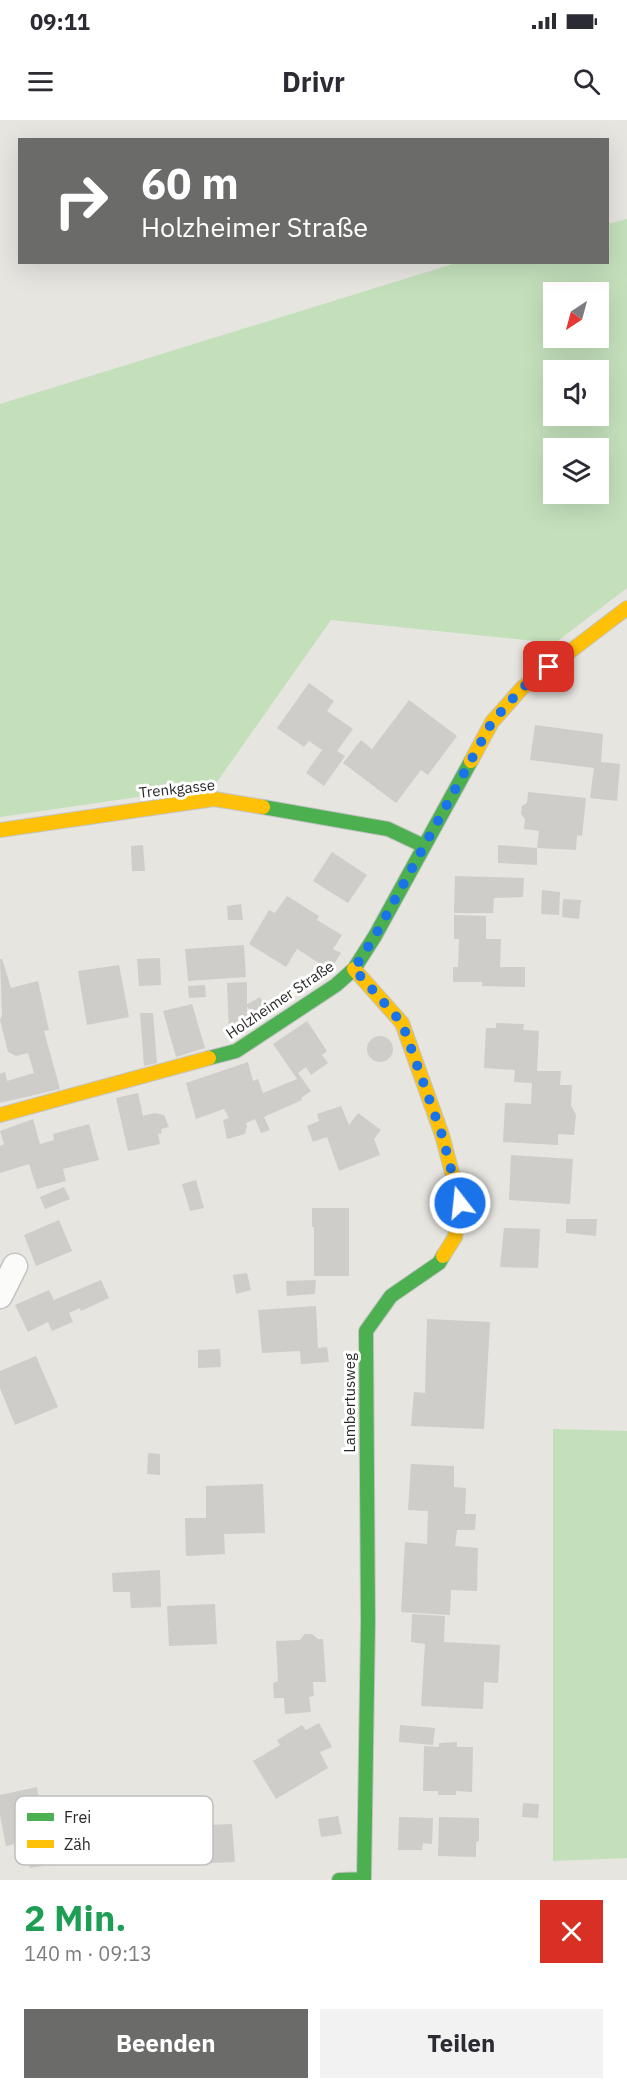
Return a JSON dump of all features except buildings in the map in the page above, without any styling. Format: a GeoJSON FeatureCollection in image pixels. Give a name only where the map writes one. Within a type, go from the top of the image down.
{"type":"FeatureCollection","features":[{"type":"Feature","properties":{"kind":"street","name":"Holzheimer Straße"},"geometry":{"type":"LineString","coordinates":[[0,1115],[236,1051],[336,985],[354,969],[375,936],[492,722],[522,688],[627,608]]}},
{"type":"Feature","properties":{"kind":"street","name":"Trenkgasse"},"geometry":{"type":"LineString","coordinates":[[0,830],[214,799],[388,829],[424,846]]}},
{"type":"Feature","properties":{"kind":"street","name":"Lambertusweg"},"geometry":{"type":"LineString","coordinates":[[339,1880],[364,1879],[368,1633],[366,1331],[390,1296],[439,1263],[455,1237],[460,1203],[442,1135],[402,1023],[354,969]]}},
{"type":"Feature","properties":{"kind":"street"},"geometry":{"type":"LineString","coordinates":[[0,1296],[15,1266]]}},
{"type":"Feature","properties":{"kind":"green space"},"geometry":{"type":"Polygon","coordinates":[[[627,219],[627,588],[555,643],[331,620],[214,786],[0,817],[0,404],[453,264],[609,264],[609,224],[627,219]]]}},
{"type":"Feature","properties":{"kind":"green space"},"geometry":{"type":"Polygon","coordinates":[[[553,1429],[627,1431],[627,1858],[553,1861],[553,1429]]]}},
{"type":"Feature","properties":{"kind":"traffic: fast"},"geometry":{"type":"LineString","coordinates":[[209,1058],[236,1051],[336,985],[354,969],[375,936],[471,761]]}},
{"type":"Feature","properties":{"kind":"traffic: fast"},"geometry":{"type":"LineString","coordinates":[[263,807],[388,829],[424,846]]}},
{"type":"Feature","properties":{"kind":"traffic: fast"},"geometry":{"type":"LineString","coordinates":[[339,1880],[364,1879],[368,1622],[366,1331],[391,1296],[439,1263],[443,1256]]}},
{"type":"Feature","properties":{"kind":"traffic: slow"},"geometry":{"type":"LineString","coordinates":[[471,761],[492,722],[522,688],[627,608]]}},
{"type":"Feature","properties":{"kind":"traffic: slow"},"geometry":{"type":"LineString","coordinates":[[0,830],[214,799],[263,807]]}},
{"type":"Feature","properties":{"kind":"traffic: slow"},"geometry":{"type":"LineString","coordinates":[[354,969],[402,1023],[442,1135],[460,1203],[455,1237],[443,1256]]}},
{"type":"Feature","properties":{"kind":"traffic: slow"},"geometry":{"type":"LineString","coordinates":[[0,1115],[209,1058]]}},
{"type":"Feature","properties":{"kind":"route"},"geometry":{"type":"LineString","coordinates":[[460,1203],[442,1135],[402,1023],[354,969],[375,936],[492,722],[522,688],[549,667]]}}]}
